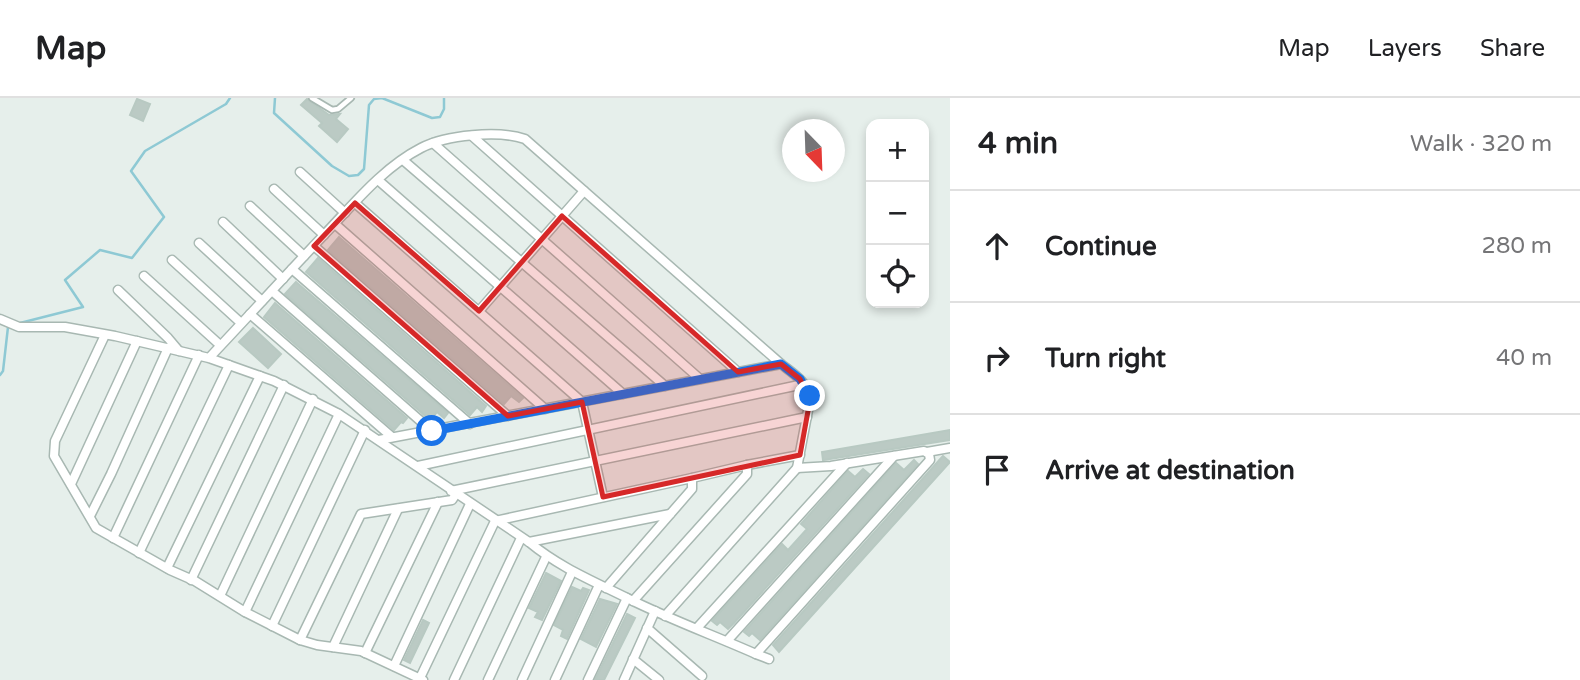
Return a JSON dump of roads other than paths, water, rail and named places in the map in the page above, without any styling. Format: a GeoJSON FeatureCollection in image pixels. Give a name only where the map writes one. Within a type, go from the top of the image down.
{"type":"FeatureCollection","features":[{"type":"Feature","properties":{"kind":"street"},"geometry":{"type":"LineString","coordinates":[[209,358],[355,202],[417,150],[433,143],[472,136],[501,134],[525,139],[804,384],[810,400],[797,468],[665,616]]}},
{"type":"Feature","properties":{"kind":"street"},"geometry":{"type":"LineString","coordinates":[[472,136],[738,372]]}},
{"type":"Feature","properties":{"kind":"street"},"geometry":{"type":"LineString","coordinates":[[433,143],[700,379]]}},
{"type":"Feature","properties":{"kind":"street"},"geometry":{"type":"LineString","coordinates":[[403,160],[665,386]]}},
{"type":"Feature","properties":{"kind":"street"},"geometry":{"type":"LineString","coordinates":[[300,172],[345,213]]}},
{"type":"Feature","properties":{"kind":"street"},"geometry":{"type":"LineString","coordinates":[[378,180],[623,394]]}},
{"type":"Feature","properties":{"kind":"street"},"geometry":{"type":"LineString","coordinates":[[274,189],[324,235]]}},
{"type":"Feature","properties":{"kind":"street"},"geometry":{"type":"LineString","coordinates":[[480,311],[584,191]]}},
{"type":"Feature","properties":{"kind":"street"},"geometry":{"type":"LineString","coordinates":[[355,202],[582,402],[603,498]]}},
{"type":"Feature","properties":{"kind":"street"},"geometry":{"type":"LineString","coordinates":[[250,206],[304,256]]}},
{"type":"Feature","properties":{"kind":"street"},"geometry":{"type":"LineString","coordinates":[[223,222],[283,279]]}},
{"type":"Feature","properties":{"kind":"street"},"geometry":{"type":"LineString","coordinates":[[335,224],[545,409]]}},
{"type":"Feature","properties":{"kind":"street"},"geometry":{"type":"LineString","coordinates":[[199,243],[262,301]]}},
{"type":"Feature","properties":{"kind":"street"},"geometry":{"type":"LineString","coordinates":[[314,246],[508,416]]}},
{"type":"Feature","properties":{"kind":"street"},"geometry":{"type":"LineString","coordinates":[[172,260],[241,323]]}},
{"type":"Feature","properties":{"kind":"street"},"geometry":{"type":"LineString","coordinates":[[292,269],[470,424]]}},
{"type":"Feature","properties":{"kind":"street"},"geometry":{"type":"LineString","coordinates":[[144,276],[220,345]]}},
{"type":"Feature","properties":{"kind":"street"},"geometry":{"type":"LineString","coordinates":[[118,290],[178,351]]}},
{"type":"Feature","properties":{"kind":"street"},"geometry":{"type":"LineString","coordinates":[[272,291],[432,431]]}},
{"type":"Feature","properties":{"kind":"street"},"geometry":{"type":"LineString","coordinates":[[250,314],[392,437]]}},
{"type":"Feature","properties":{"kind":"street"},"geometry":{"type":"LineString","coordinates":[[0,319],[19,327],[65,327],[199,355],[284,385],[365,430],[572,572],[665,616],[769,659]]}},
{"type":"Feature","properties":{"kind":"street"},"geometry":{"type":"LineString","coordinates":[[105,335],[55,440],[54,456],[96,528],[300,640],[365,653],[421,679],[495,521]]}},
{"type":"Feature","properties":{"kind":"street"},"geometry":{"type":"LineString","coordinates":[[71,484],[137,341]]}},
{"type":"Feature","properties":{"kind":"street"},"geometry":{"type":"LineString","coordinates":[[89,516],[168,348]]}},
{"type":"Feature","properties":{"kind":"street"},"geometry":{"type":"LineString","coordinates":[[113,538],[199,355]]}},
{"type":"Feature","properties":{"kind":"street"},"geometry":{"type":"LineString","coordinates":[[379,440],[781,364]]}},
{"type":"Feature","properties":{"kind":"street"},"geometry":{"type":"LineString","coordinates":[[139,553],[229,365]]}},
{"type":"Feature","properties":{"kind":"street"},"geometry":{"type":"LineString","coordinates":[[167,568],[260,376]]}},
{"type":"Feature","properties":{"kind":"street"},"geometry":{"type":"LineString","coordinates":[[418,466],[804,384]]}},
{"type":"Feature","properties":{"kind":"street"},"geometry":{"type":"LineString","coordinates":[[191,580],[284,385]]}},
{"type":"Feature","properties":{"kind":"street"},"geometry":{"type":"LineString","coordinates":[[220,596],[313,399]]}},
{"type":"Feature","properties":{"kind":"street"},"geometry":{"type":"LineString","coordinates":[[245,612],[339,414]]}},
{"type":"Feature","properties":{"kind":"street"},"geometry":{"type":"LineString","coordinates":[[453,492],[807,417]]}},
{"type":"Feature","properties":{"kind":"street"},"geometry":{"type":"LineString","coordinates":[[272,626],[365,430]]}},
{"type":"Feature","properties":{"kind":"street"},"geometry":{"type":"LineString","coordinates":[[797,468],[950,447]]}},
{"type":"Feature","properties":{"kind":"street"},"geometry":{"type":"LineString","coordinates":[[756,654],[929,463],[931,457],[927,452]]}},
{"type":"Feature","properties":{"kind":"street"},"geometry":{"type":"LineString","coordinates":[[495,521],[800,455]]}},
{"type":"Feature","properties":{"kind":"street"},"geometry":{"type":"LineString","coordinates":[[727,641],[894,456]]}},
{"type":"Feature","properties":{"kind":"street"},"geometry":{"type":"LineString","coordinates":[[697,628],[846,463]]}},
{"type":"Feature","properties":{"kind":"street"},"geometry":{"type":"LineString","coordinates":[[588,680],[630,600],[747,474],[747,465]]}},
{"type":"Feature","properties":{"kind":"street"},"geometry":{"type":"LineString","coordinates":[[555,680],[602,587],[692,489],[692,478]]}},
{"type":"Feature","properties":{"kind":"street"},"geometry":{"type":"LineString","coordinates":[[300,640],[361,514],[452,500],[453,492]]}},
{"type":"Feature","properties":{"kind":"street"},"geometry":{"type":"LineString","coordinates":[[365,653],[438,502]]}},
{"type":"Feature","properties":{"kind":"street"},"geometry":{"type":"LineString","coordinates":[[394,666],[470,504]]}},
{"type":"Feature","properties":{"kind":"street"},"geometry":{"type":"LineString","coordinates":[[333,647],[398,509]]}},
{"type":"Feature","properties":{"kind":"street"},"geometry":{"type":"LineString","coordinates":[[525,540],[670,513]]}},
{"type":"Feature","properties":{"kind":"street"},"geometry":{"type":"LineString","coordinates":[[454,680],[525,540]]}},
{"type":"Feature","properties":{"kind":"street"},"geometry":{"type":"LineString","coordinates":[[488,680],[546,556]]}},
{"type":"Feature","properties":{"kind":"street"},"geometry":{"type":"LineString","coordinates":[[522,680],[572,572]]}},
{"type":"Feature","properties":{"kind":"street"},"geometry":{"type":"LineString","coordinates":[[624,680],[655,611]]}},
{"type":"Feature","properties":{"kind":"street"},"geometry":{"type":"LineString","coordinates":[[647,628],[702,676]]}},
{"type":"Feature","properties":{"kind":"street"},"geometry":{"type":"LineString","coordinates":[[633,659],[659,680]]}},
{"type":"Feature","properties":{"kind":"lane"},"geometry":{"type":"LineString","coordinates":[[312,98],[332,110],[344,105],[351,98]]}},
{"type":"Feature","properties":{"kind":"waterway"},"geometry":{"type":"LineString","coordinates":[[20,323],[83,307],[65,280],[100,250],[132,258],[164,217],[131,171],[145,151],[226,104],[230,98]]}},
{"type":"Feature","properties":{"kind":"waterway"},"geometry":{"type":"LineString","coordinates":[[275,98],[274,113],[332,166],[349,176],[358,175],[364,169],[369,105],[374,99],[382,98],[432,118],[440,117],[444,109],[444,98]]}},
{"type":"Feature","properties":{"kind":"waterway"},"geometry":{"type":"LineString","coordinates":[[0,375],[3,371],[10,326]]}}]}
